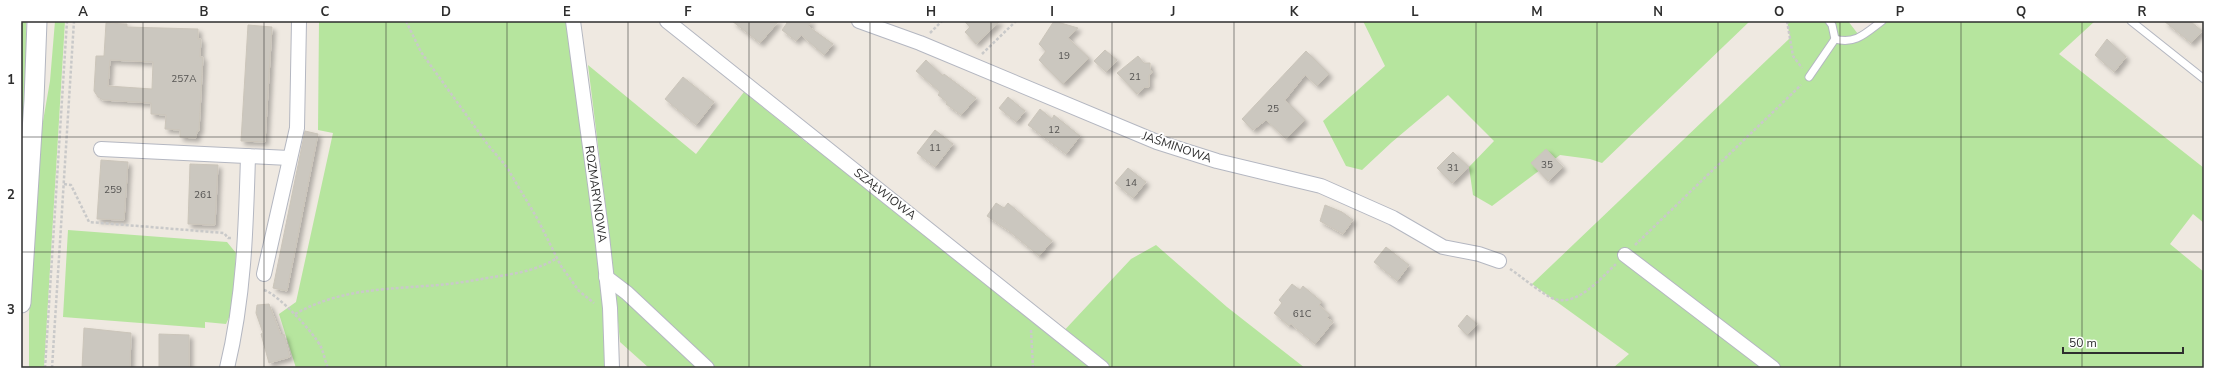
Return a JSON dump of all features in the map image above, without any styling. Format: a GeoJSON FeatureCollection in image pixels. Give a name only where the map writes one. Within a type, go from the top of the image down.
{"type":"FeatureCollection","features":[{"type":"Feature","properties":{"kind":"main road"},"geometry":{"type":"LineString","coordinates":[[21,304],[34,100],[37,21]]}},
{"type":"Feature","properties":{"kind":"street"},"geometry":{"type":"LineString","coordinates":[[264,274],[297,128],[299,21]]}},
{"type":"Feature","properties":{"kind":"street","name":"ROZMARYNOWA"},"geometry":{"type":"LineString","coordinates":[[573,21],[610,308],[612,368]]}},
{"type":"Feature","properties":{"kind":"street","name":"SZAŁWIOWA"},"geometry":{"type":"LineString","coordinates":[[667,21],[957,250],[1102,368]]}},
{"type":"Feature","properties":{"kind":"street","name":"JAŚMINOWA"},"geometry":{"type":"LineString","coordinates":[[859,21],[920,43],[1157,142],[1217,161],[1321,186],[1393,218],[1443,247],[1479,254],[1498,261]]}},
{"type":"Feature","properties":{"kind":"street"},"geometry":{"type":"LineString","coordinates":[[101,149],[289,158]]}},
{"type":"Feature","properties":{"kind":"street"},"geometry":{"type":"LineString","coordinates":[[227,368],[240,309],[245,239],[248,156]]}},
{"type":"Feature","properties":{"kind":"street"},"geometry":{"type":"LineString","coordinates":[[1625,255],[1773,368]]}},
{"type":"Feature","properties":{"kind":"street"},"geometry":{"type":"LineString","coordinates":[[606,277],[627,293],[707,368]]}},
{"type":"Feature","properties":{"kind":"lane"},"geometry":{"type":"LineString","coordinates":[[1809,77],[1835,39],[1832,25],[1829,21]]}},
{"type":"Feature","properties":{"kind":"lane"},"geometry":{"type":"LineString","coordinates":[[1835,39],[1846,42],[1861,38],[1882,21]]}},
{"type":"Feature","properties":{"kind":"lane"},"geometry":{"type":"LineString","coordinates":[[2131,21],[2204,79]]}},
{"type":"Feature","properties":{"kind":"path"},"geometry":{"type":"LineString","coordinates":[[45,368],[67,21]]}},
{"type":"Feature","properties":{"kind":"path"},"geometry":{"type":"LineString","coordinates":[[52,368],[74,21]]}},
{"type":"Feature","properties":{"kind":"path"},"geometry":{"type":"LineString","coordinates":[[406,21],[421,52],[488,145],[506,166],[537,218],[557,258],[579,291],[595,303],[610,308]]}},
{"type":"Feature","properties":{"kind":"path"},"geometry":{"type":"LineString","coordinates":[[971,64],[1016,21]]}},
{"type":"Feature","properties":{"kind":"path"},"geometry":{"type":"LineString","coordinates":[[1498,261],[1554,299],[1567,300],[1590,290],[1752,135],[1809,77],[1793,56],[1787,21]]}},
{"type":"Feature","properties":{"kind":"path"},"geometry":{"type":"LineString","coordinates":[[64,184],[71,185],[89,222],[224,233],[228,238],[245,239]]}},
{"type":"Feature","properties":{"kind":"path"},"geometry":{"type":"LineString","coordinates":[[295,314],[336,296],[364,290],[425,286],[513,274],[546,265],[557,258]]}},
{"type":"Feature","properties":{"kind":"path"},"geometry":{"type":"LineString","coordinates":[[259,289],[266,290],[295,314],[321,346],[328,368]]}},
{"type":"Feature","properties":{"kind":"path"},"geometry":{"type":"LineString","coordinates":[[1031,311],[1033,368]]}},
{"type":"Feature","properties":{"kind":"green space"},"geometry":{"type":"Polygon","coordinates":[[[21,21],[26,21],[27,80],[21,168],[21,21]]]}},
{"type":"Feature","properties":{"kind":"green space"},"geometry":{"type":"Polygon","coordinates":[[[55,21],[65,21],[44,368],[29,368],[29,315],[38,178],[42,127],[50,81],[55,21]]]}},
{"type":"Feature","properties":{"kind":"green space"},"geometry":{"type":"Polygon","coordinates":[[[319,21],[569,21],[601,287],[607,368],[296,368],[279,314],[296,302],[333,133],[318,130],[319,21]]]}},
{"type":"Feature","properties":{"kind":"green space"},"geometry":{"type":"Polygon","coordinates":[[[1363,21],[1750,21],[1602,163],[1590,159],[1560,155],[1492,206],[1473,195],[1469,167],[1494,141],[1448,95],[1392,142],[1362,170],[1346,166],[1323,121],[1385,66],[1363,21]]]}},
{"type":"Feature","properties":{"kind":"green space"},"geometry":{"type":"Polygon","coordinates":[[[1787,21],[1848,21],[1861,38],[1882,21],[2095,21],[2059,54],[2204,168],[2204,223],[2193,214],[2170,244],[2204,272],[2204,368],[1613,368],[1629,354],[1532,284],[1790,38],[1787,21]]]}},
{"type":"Feature","properties":{"kind":"green space"},"geometry":{"type":"Polygon","coordinates":[[[588,65],[696,154],[744,92],[807,143],[814,137],[1060,335],[1131,259],[1156,245],[1227,307],[1305,368],[649,368],[620,342],[612,258],[588,65]]]}},
{"type":"Feature","properties":{"kind":"green space"},"geometry":{"type":"Polygon","coordinates":[[[68,230],[227,242],[236,253],[232,311],[226,324],[205,322],[205,328],[63,317],[68,230]]]}},
{"type":"Feature","properties":{"kind":"building"},"geometry":{"type":"Polygon","coordinates":[[[732,21],[779,21],[760,43],[732,21]]]}},
{"type":"Feature","properties":{"kind":"building"},"geometry":{"type":"Polygon","coordinates":[[[785,21],[812,21],[808,26],[833,44],[824,55],[801,35],[796,41],[782,30],[787,23],[785,21]]]}},
{"type":"Feature","properties":{"kind":"building"},"geometry":{"type":"Polygon","coordinates":[[[964,21],[1000,21],[976,44],[965,32],[970,27],[964,21]]]}},
{"type":"Feature","properties":{"kind":"building"},"geometry":{"type":"Polygon","coordinates":[[[1054,21],[1078,28],[1068,38],[1089,58],[1063,84],[1039,60],[1046,51],[1039,44],[1054,21]]]}},
{"type":"Feature","properties":{"kind":"building"},"geometry":{"type":"Polygon","coordinates":[[[2164,21],[2190,21],[2202,31],[2191,43],[2164,21]]]}},
{"type":"Feature","properties":{"kind":"building"},"geometry":{"type":"Polygon","coordinates":[[[106,23],[127,24],[127,27],[198,29],[198,39],[201,39],[200,57],[203,57],[199,131],[197,131],[196,138],[180,137],[180,130],[165,129],[166,115],[151,114],[151,103],[103,100],[98,97],[94,91],[96,56],[104,56],[106,23]],[[110,60],[108,86],[152,89],[153,62],[110,60]]]}},
{"type":"Feature","properties":{"kind":"building"},"geometry":{"type":"Polygon","coordinates":[[[248,25],[272,27],[265,142],[241,141],[248,25]]]}},
{"type":"Feature","properties":{"kind":"building"},"geometry":{"type":"Polygon","coordinates":[[[2107,39],[2126,57],[2114,72],[2095,55],[2107,39]]]}},
{"type":"Feature","properties":{"kind":"building"},"geometry":{"type":"Polygon","coordinates":[[[1105,50],[1117,60],[1106,72],[1094,61],[1105,50]]]}},
{"type":"Feature","properties":{"kind":"building"},"geometry":{"type":"Polygon","coordinates":[[[1306,51],[1329,74],[1317,86],[1305,75],[1285,100],[1305,120],[1286,139],[1266,120],[1253,130],[1242,119],[1306,51]]]}},
{"type":"Feature","properties":{"kind":"building"},"geometry":{"type":"Polygon","coordinates":[[[1138,56],[1144,63],[1150,63],[1150,69],[1153,72],[1149,75],[1149,87],[1145,87],[1137,94],[1117,73],[1138,56]]]}},
{"type":"Feature","properties":{"kind":"building"},"geometry":{"type":"Polygon","coordinates":[[[926,60],[943,76],[944,74],[976,98],[961,115],[946,104],[947,102],[938,95],[940,92],[916,71],[926,60]]]}},
{"type":"Feature","properties":{"kind":"building"},"geometry":{"type":"Polygon","coordinates":[[[683,77],[714,102],[696,125],[665,99],[683,77]]]}},
{"type":"Feature","properties":{"kind":"building"},"geometry":{"type":"Polygon","coordinates":[[[1008,97],[1025,111],[1016,122],[999,108],[1008,97]]]}},
{"type":"Feature","properties":{"kind":"building"},"geometry":{"type":"Polygon","coordinates":[[[1040,109],[1052,119],[1054,115],[1080,136],[1066,154],[1028,125],[1040,109]]]}},
{"type":"Feature","properties":{"kind":"building"},"geometry":{"type":"Polygon","coordinates":[[[935,130],[953,144],[935,167],[917,153],[935,130]]]}},
{"type":"Feature","properties":{"kind":"building"},"geometry":{"type":"Polygon","coordinates":[[[305,131],[318,134],[287,291],[273,288],[305,131]]]}},
{"type":"Feature","properties":{"kind":"building"},"geometry":{"type":"Polygon","coordinates":[[[1546,149],[1563,167],[1548,181],[1531,163],[1546,149]]]}},
{"type":"Feature","properties":{"kind":"building"},"geometry":{"type":"Polygon","coordinates":[[[1453,152],[1469,167],[1452,183],[1437,168],[1453,152]]]}},
{"type":"Feature","properties":{"kind":"building"},"geometry":{"type":"Polygon","coordinates":[[[101,160],[128,162],[124,220],[97,219],[101,160]]]}},
{"type":"Feature","properties":{"kind":"building"},"geometry":{"type":"Polygon","coordinates":[[[190,164],[218,165],[215,225],[188,224],[190,164]]]}},
{"type":"Feature","properties":{"kind":"building"},"geometry":{"type":"Polygon","coordinates":[[[1128,168],[1146,182],[1133,198],[1115,183],[1128,168]]]}},
{"type":"Feature","properties":{"kind":"building"},"geometry":{"type":"Polygon","coordinates":[[[996,203],[1004,208],[1008,203],[1052,241],[1039,256],[1009,231],[987,216],[996,203]]]}},
{"type":"Feature","properties":{"kind":"building"},"geometry":{"type":"Polygon","coordinates":[[[1325,205],[1342,212],[1353,220],[1343,234],[1320,221],[1325,205]]]}},
{"type":"Feature","properties":{"kind":"building"},"geometry":{"type":"Polygon","coordinates":[[[1386,247],[1409,265],[1397,281],[1374,262],[1386,247]]]}},
{"type":"Feature","properties":{"kind":"building"},"geometry":{"type":"Polygon","coordinates":[[[1292,284],[1300,290],[1303,286],[1322,302],[1319,305],[1330,315],[1327,318],[1333,322],[1315,344],[1291,324],[1289,326],[1274,313],[1282,303],[1279,300],[1292,284]]]}},
{"type":"Feature","properties":{"kind":"building"},"geometry":{"type":"Polygon","coordinates":[[[269,304],[281,335],[284,334],[290,357],[269,363],[261,334],[263,333],[256,313],[257,305],[269,304]]]}},
{"type":"Feature","properties":{"kind":"building"},"geometry":{"type":"Polygon","coordinates":[[[1467,315],[1477,324],[1467,335],[1458,326],[1467,315]]]}},
{"type":"Feature","properties":{"kind":"building"},"geometry":{"type":"Polygon","coordinates":[[[84,328],[131,333],[130,368],[82,368],[84,328]]]}},
{"type":"Feature","properties":{"kind":"building"},"geometry":{"type":"Polygon","coordinates":[[[159,334],[189,335],[189,368],[159,368],[159,334]]]}}]}
